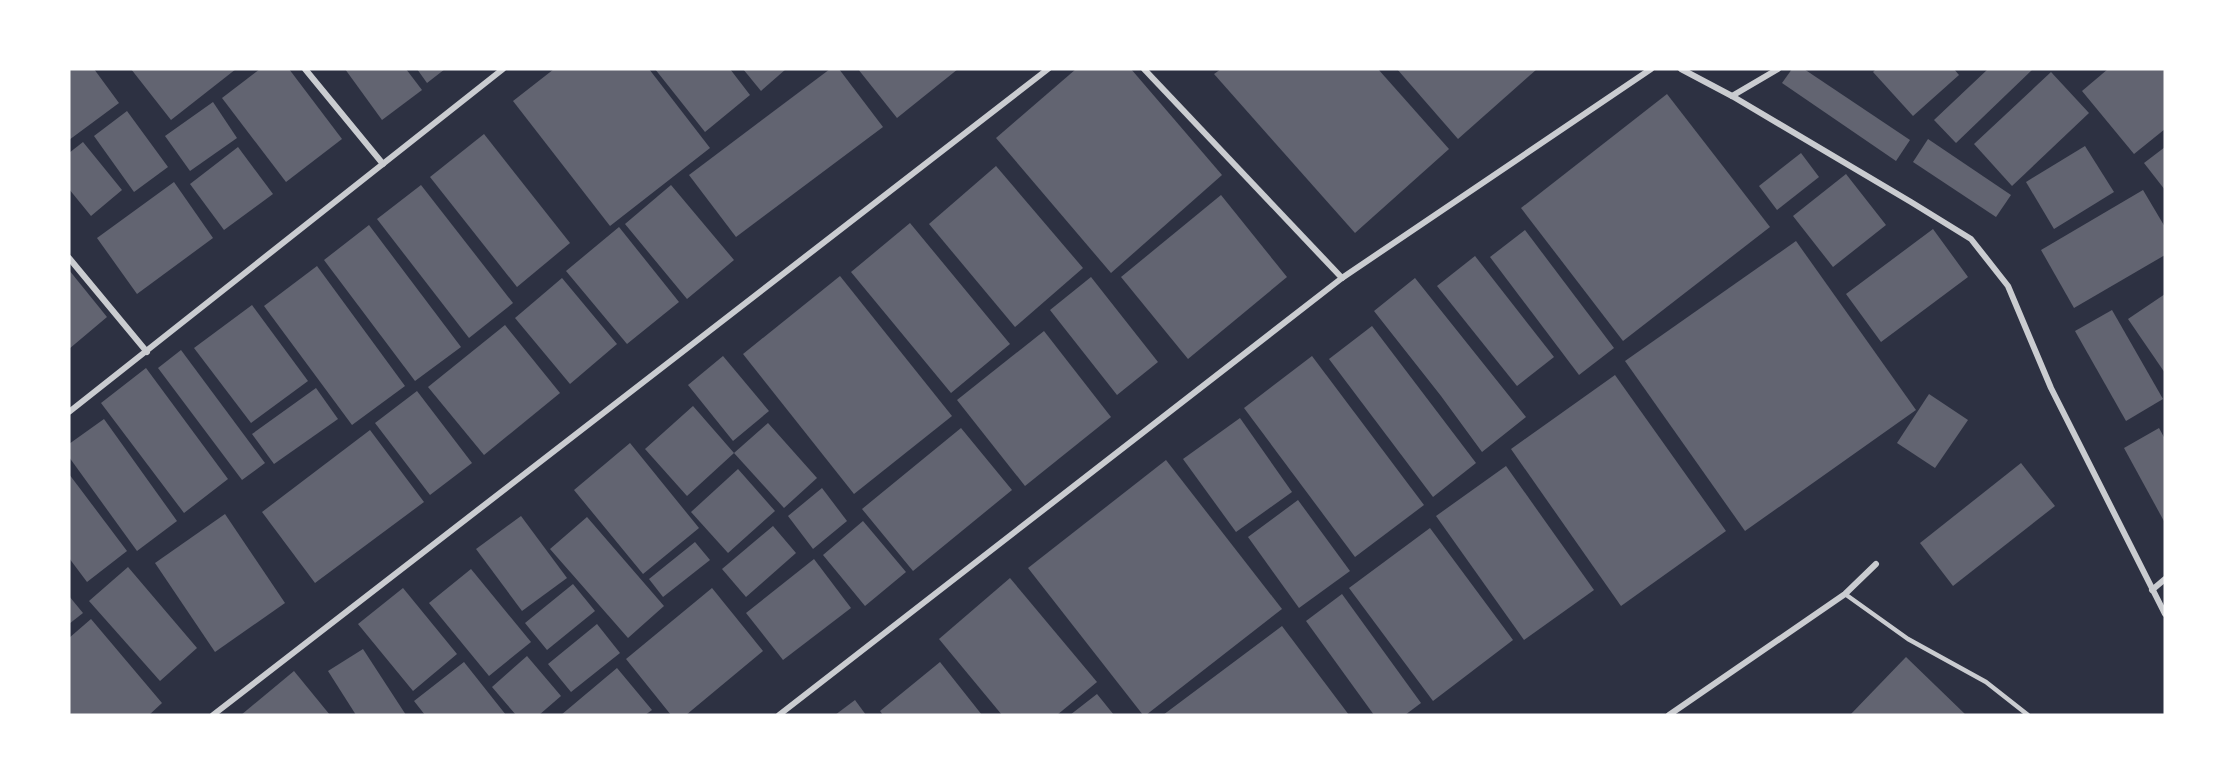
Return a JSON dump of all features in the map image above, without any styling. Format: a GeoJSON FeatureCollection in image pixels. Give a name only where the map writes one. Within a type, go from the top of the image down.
{"type":"FeatureCollection","features":[{"type":"Feature","properties":{"kind":"street"},"geometry":{"type":"LineString","coordinates":[[305,69],[383,164]]}},
{"type":"Feature","properties":{"kind":"street"},"geometry":{"type":"LineString","coordinates":[[69,412],[503,69]]}},
{"type":"Feature","properties":{"kind":"street"},"geometry":{"type":"LineString","coordinates":[[213,715],[1048,69]]}},
{"type":"Feature","properties":{"kind":"street"},"geometry":{"type":"LineString","coordinates":[[1144,69],[1342,278]]}},
{"type":"Feature","properties":{"kind":"street"},"geometry":{"type":"LineString","coordinates":[[779,715],[1342,278],[1651,69]]}},
{"type":"Feature","properties":{"kind":"street"},"geometry":{"type":"LineString","coordinates":[[1682,69],[1732,96],[1971,239],[2008,286],[2051,388],[2165,614]]}},
{"type":"Feature","properties":{"kind":"street"},"geometry":{"type":"LineString","coordinates":[[1732,96],[1778,69]]}},
{"type":"Feature","properties":{"kind":"street"},"geometry":{"type":"LineString","coordinates":[[69,258],[147,352]]}},
{"type":"Feature","properties":{"kind":"street"},"geometry":{"type":"LineString","coordinates":[[1670,715],[1845,594],[1876,564]]}},
{"type":"Feature","properties":{"kind":"street"},"geometry":{"type":"LineString","coordinates":[[2152,590],[2165,579]]}},
{"type":"Feature","properties":{"kind":"lane"},"geometry":{"type":"LineString","coordinates":[[1845,594],[1908,639],[1986,682],[2028,715]]}},
{"type":"Feature","properties":{"kind":"building"},"geometry":{"type":"Polygon","coordinates":[[[69,69],[94,69],[119,103],[69,140],[69,69]]]}},
{"type":"Feature","properties":{"kind":"building"},"geometry":{"type":"Polygon","coordinates":[[[131,69],[236,69],[171,120],[131,69]]]}},
{"type":"Feature","properties":{"kind":"building"},"geometry":{"type":"Polygon","coordinates":[[[260,69],[289,69],[342,139],[286,182],[222,98],[260,69]]]}},
{"type":"Feature","properties":{"kind":"building"},"geometry":{"type":"Polygon","coordinates":[[[345,69],[406,69],[422,90],[382,120],[345,69]]]}},
{"type":"Feature","properties":{"kind":"building"},"geometry":{"type":"Polygon","coordinates":[[[417,69],[445,69],[427,83],[417,69]]]}},
{"type":"Feature","properties":{"kind":"building"},"geometry":{"type":"Polygon","coordinates":[[[554,69],[649,69],[710,148],[610,226],[513,101],[554,69]]]}},
{"type":"Feature","properties":{"kind":"building"},"geometry":{"type":"Polygon","coordinates":[[[655,69],[730,69],[750,95],[705,132],[655,69]]]}},
{"type":"Feature","properties":{"kind":"building"},"geometry":{"type":"Polygon","coordinates":[[[743,69],[786,69],[761,91],[743,69]]]}},
{"type":"Feature","properties":{"kind":"building"},"geometry":{"type":"Polygon","coordinates":[[[830,69],[839,69],[883,127],[736,237],[689,175],[830,69]]]}},
{"type":"Feature","properties":{"kind":"building"},"geometry":{"type":"Polygon","coordinates":[[[858,69],[958,69],[897,118],[858,69]]]}},
{"type":"Feature","properties":{"kind":"building"},"geometry":{"type":"Polygon","coordinates":[[[1076,69],[1131,69],[1222,175],[1111,273],[996,138],[1076,69]]]}},
{"type":"Feature","properties":{"kind":"building"},"geometry":{"type":"Polygon","coordinates":[[[1221,69],[1378,69],[1449,149],[1355,233],[1214,74],[1221,69]]]}},
{"type":"Feature","properties":{"kind":"building"},"geometry":{"type":"Polygon","coordinates":[[[1397,69],[1537,69],[1458,139],[1397,69]]]}},
{"type":"Feature","properties":{"kind":"building"},"geometry":{"type":"Polygon","coordinates":[[[1792,69],[1804,69],[1910,140],[1896,161],[1782,83],[1792,69]]]}},
{"type":"Feature","properties":{"kind":"building"},"geometry":{"type":"Polygon","coordinates":[[[1876,69],[1954,69],[1959,75],[1913,116],[1873,72],[1876,69]]]}},
{"type":"Feature","properties":{"kind":"building"},"geometry":{"type":"Polygon","coordinates":[[[1988,69],[2033,69],[1956,143],[1934,120],[1988,69]]]}},
{"type":"Feature","properties":{"kind":"building"},"geometry":{"type":"Polygon","coordinates":[[[2108,69],[2165,69],[2165,129],[2134,154],[2082,91],[2108,69]]]}},
{"type":"Feature","properties":{"kind":"building"},"geometry":{"type":"Polygon","coordinates":[[[2051,72],[2089,113],[2012,186],[1974,144],[2051,72]]]}},
{"type":"Feature","properties":{"kind":"building"},"geometry":{"type":"Polygon","coordinates":[[[1667,94],[1770,227],[1623,341],[1521,208],[1667,94]]]}},
{"type":"Feature","properties":{"kind":"building"},"geometry":{"type":"Polygon","coordinates":[[[213,102],[237,138],[190,171],[165,136],[213,102]]]}},
{"type":"Feature","properties":{"kind":"building"},"geometry":{"type":"Polygon","coordinates":[[[127,111],[168,167],[134,192],[94,136],[127,111]]]}},
{"type":"Feature","properties":{"kind":"building"},"geometry":{"type":"Polygon","coordinates":[[[484,134],[570,243],[517,287],[430,177],[484,134]]]}},
{"type":"Feature","properties":{"kind":"building"},"geometry":{"type":"Polygon","coordinates":[[[1928,139],[2011,195],[1996,217],[1913,162],[1928,139]]]}},
{"type":"Feature","properties":{"kind":"building"},"geometry":{"type":"Polygon","coordinates":[[[83,142],[122,190],[91,216],[69,189],[69,153],[83,142]]]}},
{"type":"Feature","properties":{"kind":"building"},"geometry":{"type":"Polygon","coordinates":[[[2085,146],[2114,192],[2054,229],[2026,182],[2085,146]]]}},
{"type":"Feature","properties":{"kind":"building"},"geometry":{"type":"Polygon","coordinates":[[[238,147],[273,194],[224,230],[190,184],[238,147]]]}},
{"type":"Feature","properties":{"kind":"building"},"geometry":{"type":"Polygon","coordinates":[[[2165,147],[2165,190],[2144,163],[2165,147]]]}},
{"type":"Feature","properties":{"kind":"building"},"geometry":{"type":"Polygon","coordinates":[[[1801,153],[1819,177],[1777,210],[1759,186],[1801,153]]]}},
{"type":"Feature","properties":{"kind":"building"},"geometry":{"type":"Polygon","coordinates":[[[996,166],[1083,268],[1015,327],[929,224],[996,166]]]}},
{"type":"Feature","properties":{"kind":"building"},"geometry":{"type":"Polygon","coordinates":[[[1846,174],[1886,225],[1833,267],[1793,216],[1846,174]]]}},
{"type":"Feature","properties":{"kind":"building"},"geometry":{"type":"Polygon","coordinates":[[[174,182],[213,238],[137,294],[97,238],[174,182]]]}},
{"type":"Feature","properties":{"kind":"building"},"geometry":{"type":"Polygon","coordinates":[[[421,185],[513,303],[469,338],[377,219],[421,185]]]}},
{"type":"Feature","properties":{"kind":"building"},"geometry":{"type":"Polygon","coordinates":[[[671,185],[734,260],[687,299],[625,224],[671,185]]]}},
{"type":"Feature","properties":{"kind":"building"},"geometry":{"type":"Polygon","coordinates":[[[2143,190],[2165,227],[2165,255],[2074,308],[2041,250],[2143,190]]]}},
{"type":"Feature","properties":{"kind":"building"},"geometry":{"type":"Polygon","coordinates":[[[1221,195],[1287,277],[1188,359],[1121,277],[1221,195]]]}},
{"type":"Feature","properties":{"kind":"building"},"geometry":{"type":"Polygon","coordinates":[[[910,223],[1010,344],[951,393],[851,272],[910,223]]]}},
{"type":"Feature","properties":{"kind":"building"},"geometry":{"type":"Polygon","coordinates":[[[369,225],[461,347],[415,381],[324,260],[369,225]]]}},
{"type":"Feature","properties":{"kind":"building"},"geometry":{"type":"Polygon","coordinates":[[[619,227],[679,302],[627,344],[566,271],[619,227]]]}},
{"type":"Feature","properties":{"kind":"building"},"geometry":{"type":"Polygon","coordinates":[[[1933,229],[1968,277],[1881,342],[1846,294],[1933,229]]]}},
{"type":"Feature","properties":{"kind":"building"},"geometry":{"type":"Polygon","coordinates":[[[1525,230],[1614,348],[1579,375],[1490,257],[1525,230]]]}},
{"type":"Feature","properties":{"kind":"building"},"geometry":{"type":"Polygon","coordinates":[[[1796,241],[1916,410],[1745,531],[1625,361],[1796,241]]]}},
{"type":"Feature","properties":{"kind":"building"},"geometry":{"type":"Polygon","coordinates":[[[1475,256],[1554,357],[1517,386],[1437,286],[1475,256]]]}},
{"type":"Feature","properties":{"kind":"building"},"geometry":{"type":"Polygon","coordinates":[[[317,266],[405,386],[352,425],[264,306],[317,266]]]}},
{"type":"Feature","properties":{"kind":"building"},"geometry":{"type":"Polygon","coordinates":[[[69,270],[107,317],[69,349],[69,270]]]}},
{"type":"Feature","properties":{"kind":"building"},"geometry":{"type":"Polygon","coordinates":[[[840,276],[952,416],[854,494],[743,354],[840,276]]]}},
{"type":"Feature","properties":{"kind":"building"},"geometry":{"type":"Polygon","coordinates":[[[1091,277],[1158,362],[1117,395],[1050,310],[1091,277]]]}},
{"type":"Feature","properties":{"kind":"building"},"geometry":{"type":"Polygon","coordinates":[[[562,278],[617,344],[570,384],[515,318],[562,278]]]}},
{"type":"Feature","properties":{"kind":"building"},"geometry":{"type":"Polygon","coordinates":[[[1415,278],[1526,417],[1482,452],[1374,311],[1415,278]]]}},
{"type":"Feature","properties":{"kind":"building"},"geometry":{"type":"Polygon","coordinates":[[[2165,294],[2165,373],[2128,319],[2165,294]]]}},
{"type":"Feature","properties":{"kind":"building"},"geometry":{"type":"Polygon","coordinates":[[[252,305],[308,381],[251,423],[194,348],[252,305]]]}},
{"type":"Feature","properties":{"kind":"building"},"geometry":{"type":"Polygon","coordinates":[[[2112,310],[2163,399],[2126,421],[2075,331],[2112,310]]]}},
{"type":"Feature","properties":{"kind":"building"},"geometry":{"type":"Polygon","coordinates":[[[505,325],[560,393],[484,455],[428,387],[505,325]]]}},
{"type":"Feature","properties":{"kind":"building"},"geometry":{"type":"Polygon","coordinates":[[[1372,326],[1476,463],[1433,497],[1329,359],[1372,326]]]}},
{"type":"Feature","properties":{"kind":"building"},"geometry":{"type":"Polygon","coordinates":[[[1044,331],[1111,417],[1025,486],[957,400],[1044,331]]]}},
{"type":"Feature","properties":{"kind":"building"},"geometry":{"type":"Polygon","coordinates":[[[181,350],[265,463],[242,480],[158,368],[181,350]]]}},
{"type":"Feature","properties":{"kind":"building"},"geometry":{"type":"Polygon","coordinates":[[[723,356],[769,411],[733,441],[688,385],[723,356]]]}},
{"type":"Feature","properties":{"kind":"building"},"geometry":{"type":"Polygon","coordinates":[[[1312,356],[1424,505],[1355,557],[1244,408],[1312,356]]]}},
{"type":"Feature","properties":{"kind":"building"},"geometry":{"type":"Polygon","coordinates":[[[146,368],[228,479],[184,513],[101,403],[146,368]]]}},
{"type":"Feature","properties":{"kind":"building"},"geometry":{"type":"Polygon","coordinates":[[[1615,375],[1726,531],[1621,606],[1511,449],[1615,375]]]}},
{"type":"Feature","properties":{"kind":"building"},"geometry":{"type":"Polygon","coordinates":[[[316,388],[338,419],[274,464],[252,434],[316,388]]]}},
{"type":"Feature","properties":{"kind":"building"},"geometry":{"type":"Polygon","coordinates":[[[417,391],[472,463],[430,495],[375,423],[417,391]]]}},
{"type":"Feature","properties":{"kind":"building"},"geometry":{"type":"Polygon","coordinates":[[[1929,394],[1968,420],[1935,468],[1897,443],[1929,394]]]}},
{"type":"Feature","properties":{"kind":"building"},"geometry":{"type":"Polygon","coordinates":[[[693,406],[734,453],[687,496],[645,449],[693,406]]]}},
{"type":"Feature","properties":{"kind":"building"},"geometry":{"type":"Polygon","coordinates":[[[1240,418],[1292,492],[1236,532],[1183,459],[1240,418]]]}},
{"type":"Feature","properties":{"kind":"building"},"geometry":{"type":"Polygon","coordinates":[[[104,419],[177,521],[137,551],[69,457],[69,444],[104,419]]]}},
{"type":"Feature","properties":{"kind":"building"},"geometry":{"type":"Polygon","coordinates":[[[768,423],[817,478],[784,508],[734,453],[768,423]]]}},
{"type":"Feature","properties":{"kind":"building"},"geometry":{"type":"Polygon","coordinates":[[[961,428],[1012,490],[913,571],[862,509],[961,428]]]}},
{"type":"Feature","properties":{"kind":"building"},"geometry":{"type":"Polygon","coordinates":[[[2159,428],[2165,439],[2165,523],[2124,448],[2159,428]]]}},
{"type":"Feature","properties":{"kind":"building"},"geometry":{"type":"Polygon","coordinates":[[[370,430],[424,502],[315,583],[262,512],[370,430]]]}},
{"type":"Feature","properties":{"kind":"building"},"geometry":{"type":"Polygon","coordinates":[[[630,443],[699,528],[643,574],[574,490],[630,443]]]}},
{"type":"Feature","properties":{"kind":"building"},"geometry":{"type":"Polygon","coordinates":[[[1166,460],[1282,609],[1146,715],[1143,715],[1028,568],[1166,460]]]}},
{"type":"Feature","properties":{"kind":"building"},"geometry":{"type":"Polygon","coordinates":[[[2021,463],[2055,506],[1953,586],[1920,543],[2021,463]]]}},
{"type":"Feature","properties":{"kind":"building"},"geometry":{"type":"Polygon","coordinates":[[[1506,466],[1594,590],[1524,640],[1436,516],[1506,466]]]}},
{"type":"Feature","properties":{"kind":"building"},"geometry":{"type":"Polygon","coordinates":[[[738,469],[775,511],[728,553],[691,512],[738,469]]]}},
{"type":"Feature","properties":{"kind":"building"},"geometry":{"type":"Polygon","coordinates":[[[69,474],[127,551],[87,582],[69,558],[69,474]]]}},
{"type":"Feature","properties":{"kind":"building"},"geometry":{"type":"Polygon","coordinates":[[[822,488],[847,521],[813,549],[788,516],[822,488]]]}},
{"type":"Feature","properties":{"kind":"building"},"geometry":{"type":"Polygon","coordinates":[[[1298,500],[1350,571],[1299,608],[1248,537],[1298,500]]]}},
{"type":"Feature","properties":{"kind":"building"},"geometry":{"type":"Polygon","coordinates":[[[225,514],[285,603],[215,652],[155,563],[225,514]]]}},
{"type":"Feature","properties":{"kind":"building"},"geometry":{"type":"Polygon","coordinates":[[[521,516],[567,578],[522,611],[476,549],[521,516]]]}},
{"type":"Feature","properties":{"kind":"building"},"geometry":{"type":"Polygon","coordinates":[[[587,517],[664,606],[628,638],[550,549],[587,517]]]}},
{"type":"Feature","properties":{"kind":"building"},"geometry":{"type":"Polygon","coordinates":[[[863,521],[906,572],[865,606],[823,555],[863,521]]]}},
{"type":"Feature","properties":{"kind":"building"},"geometry":{"type":"Polygon","coordinates":[[[773,526],[796,553],[746,597],[722,569],[773,526]]]}},
{"type":"Feature","properties":{"kind":"building"},"geometry":{"type":"Polygon","coordinates":[[[1430,528],[1513,640],[1433,701],[1349,588],[1430,528]]]}},
{"type":"Feature","properties":{"kind":"building"},"geometry":{"type":"Polygon","coordinates":[[[695,542],[710,560],[663,597],[649,579],[695,542]]]}},
{"type":"Feature","properties":{"kind":"building"},"geometry":{"type":"Polygon","coordinates":[[[814,559],[851,608],[783,660],[746,613],[814,559]]]}},
{"type":"Feature","properties":{"kind":"building"},"geometry":{"type":"Polygon","coordinates":[[[128,567],[197,648],[160,681],[89,601],[128,567]]]}},
{"type":"Feature","properties":{"kind":"building"},"geometry":{"type":"Polygon","coordinates":[[[471,569],[531,642],[489,676],[429,603],[471,569]]]}},
{"type":"Feature","properties":{"kind":"building"},"geometry":{"type":"Polygon","coordinates":[[[1010,578],[1097,682],[1057,715],[1002,715],[939,639],[1010,578]]]}},
{"type":"Feature","properties":{"kind":"building"},"geometry":{"type":"Polygon","coordinates":[[[573,584],[595,611],[547,650],[525,623],[573,584]]]}},
{"type":"Feature","properties":{"kind":"building"},"geometry":{"type":"Polygon","coordinates":[[[403,588],[457,654],[413,691],[358,624],[403,588]]]}},
{"type":"Feature","properties":{"kind":"building"},"geometry":{"type":"Polygon","coordinates":[[[712,588],[763,651],[686,715],[671,715],[626,659],[712,588]]]}},
{"type":"Feature","properties":{"kind":"building"},"geometry":{"type":"Polygon","coordinates":[[[1342,594],[1421,703],[1405,715],[1374,715],[1306,621],[1342,594]]]}},
{"type":"Feature","properties":{"kind":"building"},"geometry":{"type":"Polygon","coordinates":[[[69,596],[83,613],[69,624],[69,596]]]}},
{"type":"Feature","properties":{"kind":"building"},"geometry":{"type":"Polygon","coordinates":[[[91,619],[162,703],[149,715],[69,715],[69,638],[91,619]]]}},
{"type":"Feature","properties":{"kind":"building"},"geometry":{"type":"Polygon","coordinates":[[[597,624],[620,653],[571,692],[548,664],[597,624]]]}},
{"type":"Feature","properties":{"kind":"building"},"geometry":{"type":"Polygon","coordinates":[[[1282,626],[1349,715],[1163,715],[1282,626]]]}},
{"type":"Feature","properties":{"kind":"building"},"geometry":{"type":"Polygon","coordinates":[[[363,649],[406,715],[356,715],[328,671],[363,649]]]}},
{"type":"Feature","properties":{"kind":"building"},"geometry":{"type":"Polygon","coordinates":[[[527,656],[561,696],[539,715],[516,715],[492,687],[527,656]]]}},
{"type":"Feature","properties":{"kind":"building"},"geometry":{"type":"Polygon","coordinates":[[[1906,657],[1966,715],[1850,715],[1906,657]]]}},
{"type":"Feature","properties":{"kind":"building"},"geometry":{"type":"Polygon","coordinates":[[[464,662],[506,715],[425,715],[414,701],[464,662]]]}},
{"type":"Feature","properties":{"kind":"building"},"geometry":{"type":"Polygon","coordinates":[[[940,662],[982,715],[883,715],[880,711],[940,662]]]}},
{"type":"Feature","properties":{"kind":"building"},"geometry":{"type":"Polygon","coordinates":[[[617,668],[652,710],[645,715],[561,715],[617,668]]]}},
{"type":"Feature","properties":{"kind":"building"},"geometry":{"type":"Polygon","coordinates":[[[294,671],[330,715],[241,715],[294,671]]]}},
{"type":"Feature","properties":{"kind":"building"},"geometry":{"type":"Polygon","coordinates":[[[1097,694],[1114,715],[1070,715],[1097,694]]]}},
{"type":"Feature","properties":{"kind":"building"},"geometry":{"type":"Polygon","coordinates":[[[855,700],[866,715],[835,715],[855,700]]]}}]}
